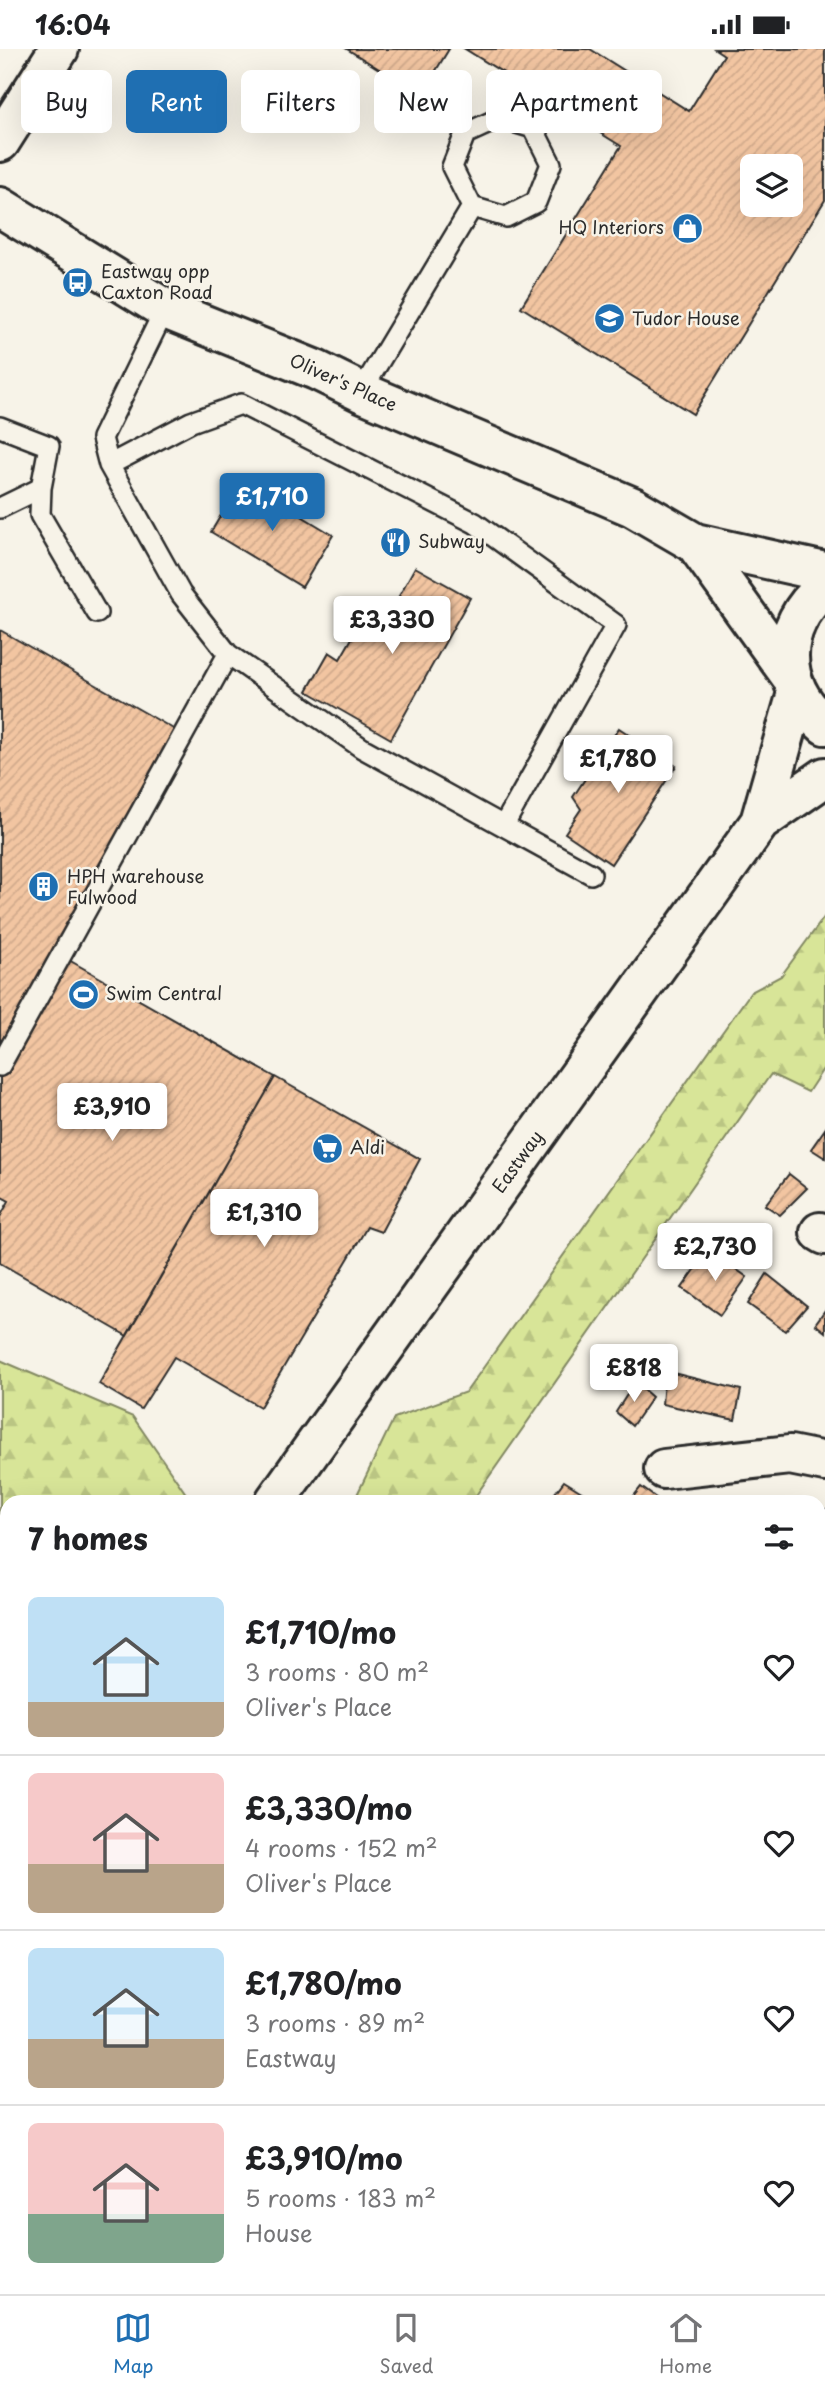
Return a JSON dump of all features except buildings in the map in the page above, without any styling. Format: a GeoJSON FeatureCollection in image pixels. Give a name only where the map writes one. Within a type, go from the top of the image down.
{"type":"FeatureCollection","features":[{"type":"Feature","properties":{"kind":"street"},"geometry":{"type":"LineString","coordinates":[[0,142],[59,49]]}},
{"type":"Feature","properties":{"kind":"street","name":"Oliver's Place"},"geometry":{"type":"LineString","coordinates":[[0,207],[165,309],[316,370],[633,507],[695,543],[825,572]]}},
{"type":"Feature","properties":{"kind":"street","name":"Oliver's Place"},"geometry":{"type":"LineString","coordinates":[[695,543],[794,684],[811,713],[825,725]]}},
{"type":"Feature","properties":{"kind":"street","name":"Eastway"},"geometry":{"type":"LineString","coordinates":[[760,822],[794,684],[789,650],[794,626],[806,605],[825,587]]}},
{"type":"Feature","properties":{"kind":"street","name":"Eastway"},"geometry":{"type":"LineString","coordinates":[[279,1495],[760,822],[825,777]]}},
{"type":"Feature","properties":{"kind":"street"},"geometry":{"type":"LineString","coordinates":[[664,1469],[790,1455],[825,1462]]}},
{"type":"Feature","properties":{"kind":"lane"},"geometry":{"type":"LineString","coordinates":[[500,117],[533,128],[551,164],[537,202],[506,217],[472,207],[452,167],[465,134],[500,117]]}},
{"type":"Feature","properties":{"kind":"lane"},"geometry":{"type":"LineString","coordinates":[[361,391],[472,207]]}},
{"type":"Feature","properties":{"kind":"lane"},"geometry":{"type":"LineString","coordinates":[[165,309],[102,438],[109,465],[181,594],[228,654],[362,748],[591,874]]}},
{"type":"Feature","properties":{"kind":"lane"},"geometry":{"type":"LineString","coordinates":[[109,465],[191,422],[242,404],[475,523],[616,625],[504,825]]}},
{"type":"Feature","properties":{"kind":"lane"},"geometry":{"type":"LineString","coordinates":[[0,427],[49,446],[41,488],[40,515],[97,613]]}},
{"type":"Feature","properties":{"kind":"lane"},"geometry":{"type":"LineString","coordinates":[[0,507],[41,488]]}},
{"type":"Feature","properties":{"kind":"lane"},"geometry":{"type":"LineString","coordinates":[[0,1066],[228,654]]}},
{"type":"Feature","properties":{"kind":"green space"},"geometry":{"type":"Polygon","coordinates":[[[825,916],[825,1066],[808,1092],[771,1074],[476,1495],[357,1495],[394,1418],[466,1392],[751,992],[781,976],[825,916]]]}},
{"type":"Feature","properties":{"kind":"green space"},"geometry":{"type":"Polygon","coordinates":[[[0,1360],[133,1417],[187,1495],[0,1495],[0,1360]]]}},
{"type":"Feature","properties":{"kind":"place","name":"HQ Interiors"},"geometry":{"type":"Point","coordinates":[687,228]}},
{"type":"Feature","properties":{"kind":"place","name":"Eastway opp Caxton Road"},"geometry":{"type":"Point","coordinates":[78,282]}},
{"type":"Feature","properties":{"kind":"place","name":"Tudor House"},"geometry":{"type":"Point","coordinates":[609,319]}},
{"type":"Feature","properties":{"kind":"place","name":"Subway"},"geometry":{"type":"Point","coordinates":[395,542]}},
{"type":"Feature","properties":{"kind":"place","name":"HPH warehouse Fulwood"},"geometry":{"type":"Point","coordinates":[44,887]}},
{"type":"Feature","properties":{"kind":"place","name":"Swim Central"},"geometry":{"type":"Point","coordinates":[83,994]}},
{"type":"Feature","properties":{"kind":"place","name":"Aldi"},"geometry":{"type":"Point","coordinates":[327,1148]}}]}
